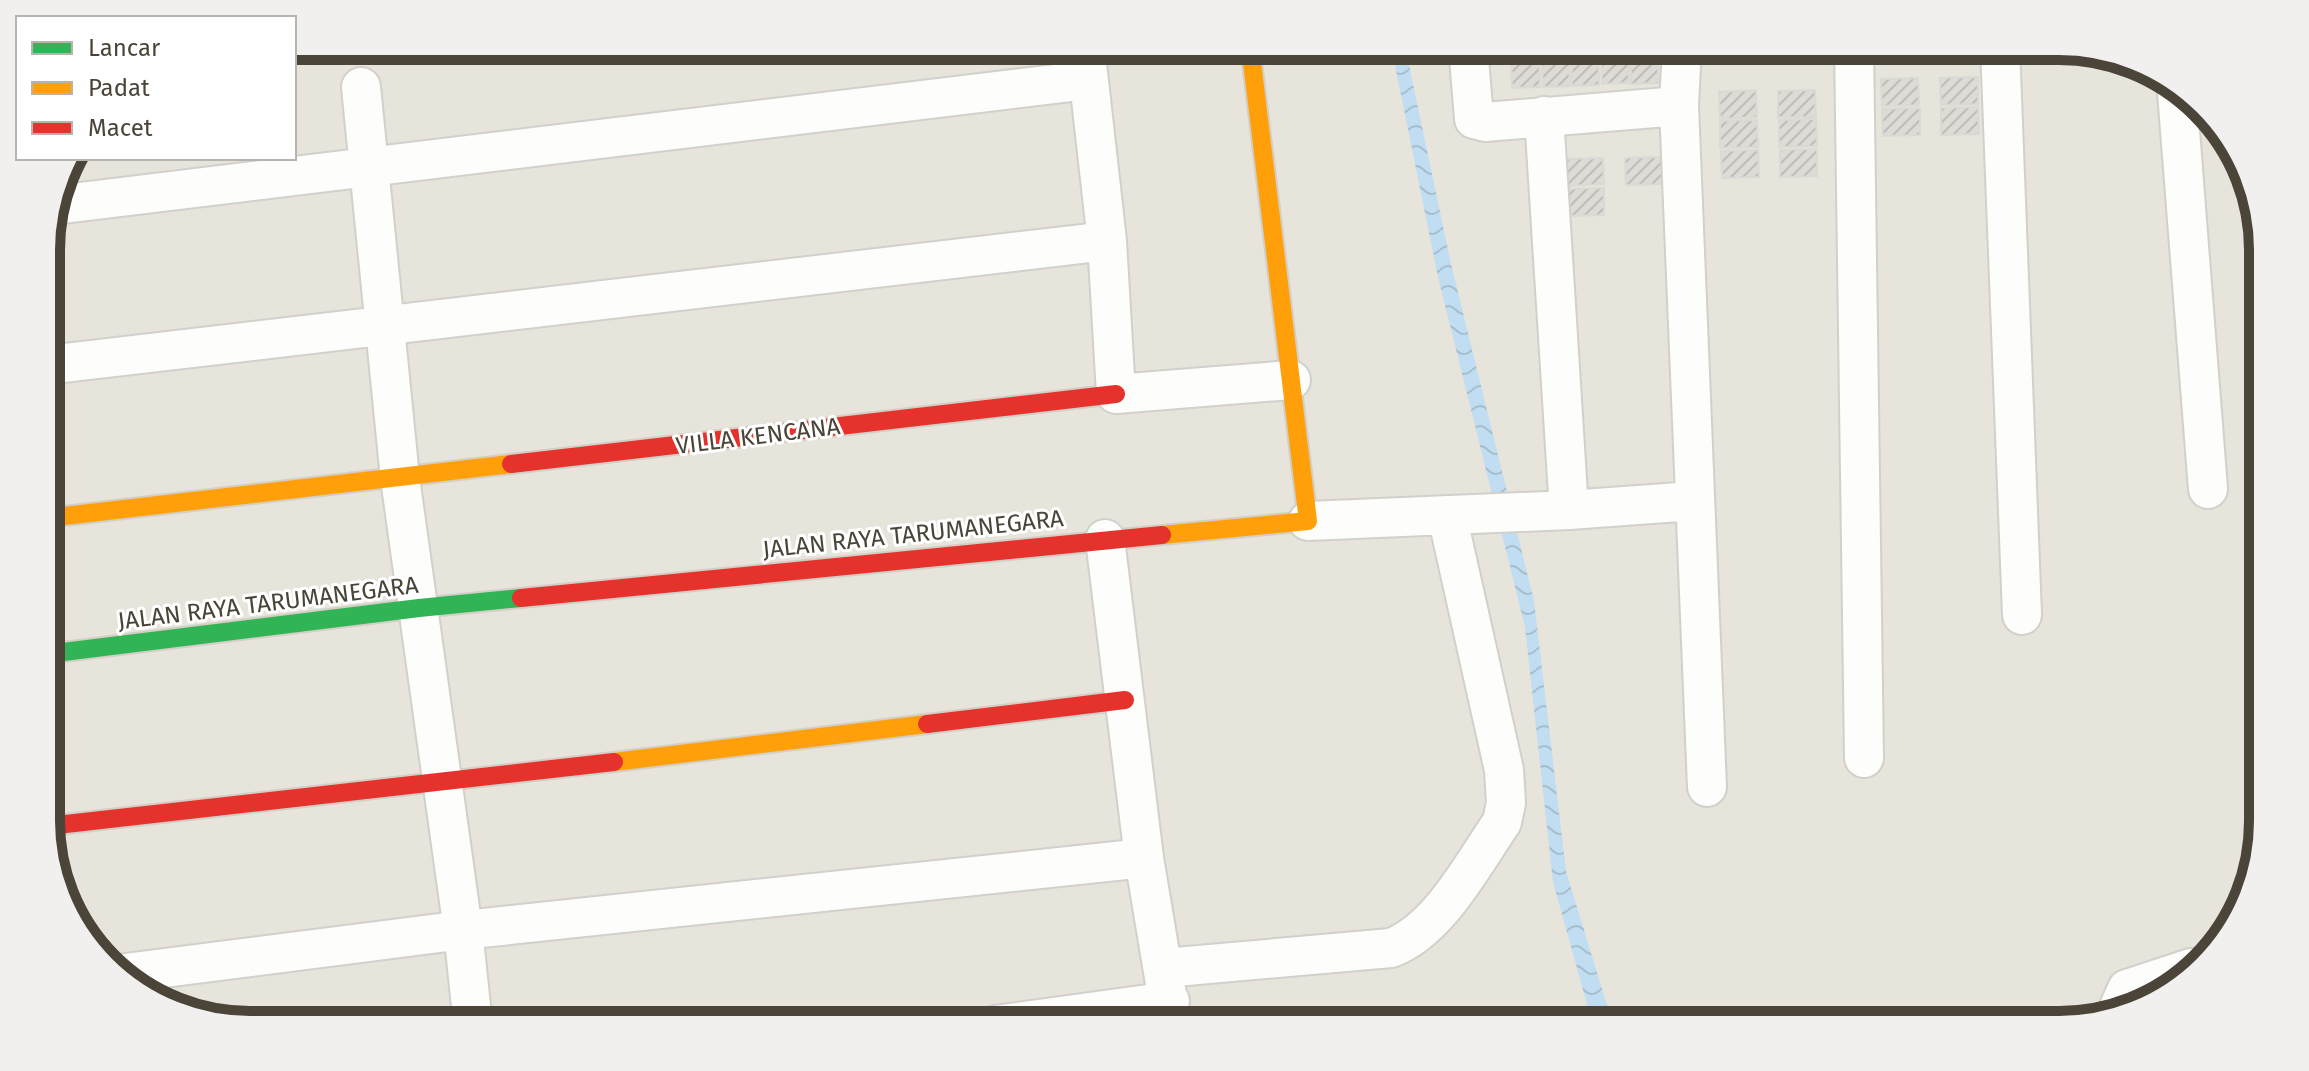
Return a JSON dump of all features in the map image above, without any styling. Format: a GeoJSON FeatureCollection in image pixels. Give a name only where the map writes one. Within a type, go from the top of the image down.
{"type":"FeatureCollection","features":[{"type":"Feature","properties":{"kind":"street"},"geometry":{"type":"LineString","coordinates":[[1252,60],[1308,521],[1569,510],[1693,501]]}},
{"type":"Feature","properties":{"kind":"street"},"geometry":{"type":"LineString","coordinates":[[1469,60],[1474,119],[1485,122],[1679,106]]}},
{"type":"Feature","properties":{"kind":"street"},"geometry":{"type":"LineString","coordinates":[[1681,60],[1679,106],[1707,787]]}},
{"type":"Feature","properties":{"kind":"street"},"geometry":{"type":"LineString","coordinates":[[1854,60],[1864,758]]}},
{"type":"Feature","properties":{"kind":"street"},"geometry":{"type":"LineString","coordinates":[[2001,60],[2022,615]]}},
{"type":"Feature","properties":{"kind":"street"},"geometry":{"type":"LineString","coordinates":[[66,204],[369,165],[1086,63],[1107,241],[1116,394]]}},
{"type":"Feature","properties":{"kind":"street"},"geometry":{"type":"LineString","coordinates":[[361,87],[400,478],[472,1011]]}},
{"type":"Feature","properties":{"kind":"street"},"geometry":{"type":"LineString","coordinates":[[2178,102],[2208,489]]}},
{"type":"Feature","properties":{"kind":"street"},"geometry":{"type":"LineString","coordinates":[[1544,116],[1569,510]]}},
{"type":"Feature","properties":{"kind":"street"},"geometry":{"type":"LineString","coordinates":[[60,363],[1107,241]]}},
{"type":"Feature","properties":{"kind":"street","name":"VILLA KENCANA"},"geometry":{"type":"LineString","coordinates":[[60,517],[1116,394],[1291,380]]}},
{"type":"Feature","properties":{"kind":"street"},"geometry":{"type":"LineString","coordinates":[[1085,1011],[1169,998],[1391,948],[1407,942],[1431,923],[1502,822],[1506,803],[1504,770],[1462,514]]}},
{"type":"Feature","properties":{"kind":"street","name":"JALAN RAYA TARUMANEGARA"},"geometry":{"type":"LineString","coordinates":[[60,652],[419,608],[1308,521]]}},
{"type":"Feature","properties":{"kind":"street"},"geometry":{"type":"LineString","coordinates":[[1105,539],[1144,858],[1169,998]]}},
{"type":"Feature","properties":{"kind":"street"},"geometry":{"type":"LineString","coordinates":[[60,825],[442,783],[1125,700]]}},
{"type":"Feature","properties":{"kind":"street"},"geometry":{"type":"LineString","coordinates":[[134,972],[463,930],[1144,858]]}},
{"type":"Feature","properties":{"kind":"shaded area"},"geometry":{"type":"Polygon","coordinates":[[[296,60],[2071,60],[2132,74],[2175,99],[2210,134],[2235,177],[2247,225],[2249,833],[2243,870],[2235,894],[2210,937],[2184,964],[2164,979],[2120,1001],[2071,1011],[250,1011],[213,1007],[177,997],[134,972],[99,937],[74,894],[62,846],[60,238],[66,201],[83,160],[296,160],[296,60]]]}},
{"type":"Feature","properties":{"kind":"water"},"geometry":{"type":"Polygon","coordinates":[[[1394,60],[1408,60],[1451,264],[1534,601],[1566,871],[1609,1011],[1589,1011],[1553,882],[1525,627],[1438,277],[1394,60]]]}},
{"type":"Feature","properties":{"kind":"building"},"geometry":{"type":"Polygon","coordinates":[[[1511,60],[1539,60],[1540,87],[1512,88],[1511,60]]]}},
{"type":"Feature","properties":{"kind":"building"},"geometry":{"type":"Polygon","coordinates":[[[1542,60],[1569,60],[1570,86],[1543,87],[1542,60]]]}},
{"type":"Feature","properties":{"kind":"building"},"geometry":{"type":"Polygon","coordinates":[[[1571,60],[1598,60],[1599,85],[1572,86],[1571,60]]]}},
{"type":"Feature","properties":{"kind":"building"},"geometry":{"type":"Polygon","coordinates":[[[1601,60],[1628,60],[1629,83],[1602,84],[1601,60]]]}},
{"type":"Feature","properties":{"kind":"building"},"geometry":{"type":"Polygon","coordinates":[[[1631,60],[1658,60],[1658,83],[1631,84],[1631,60]]]}},
{"type":"Feature","properties":{"kind":"building"},"geometry":{"type":"Polygon","coordinates":[[[1978,77],[1978,104],[1941,105],[1940,78],[1978,77]]]}},
{"type":"Feature","properties":{"kind":"building"},"geometry":{"type":"Polygon","coordinates":[[[1918,78],[1919,105],[1882,106],[1881,79],[1918,78]]]}},
{"type":"Feature","properties":{"kind":"building"},"geometry":{"type":"Polygon","coordinates":[[[1756,90],[1757,117],[1720,119],[1719,92],[1756,90]]]}},
{"type":"Feature","properties":{"kind":"building"},"geometry":{"type":"Polygon","coordinates":[[[1815,90],[1816,117],[1778,117],[1778,91],[1815,90]]]}},
{"type":"Feature","properties":{"kind":"building"},"geometry":{"type":"Polygon","coordinates":[[[1978,107],[1979,134],[1941,135],[1941,108],[1978,107]]]}},
{"type":"Feature","properties":{"kind":"building"},"geometry":{"type":"Polygon","coordinates":[[[1920,108],[1920,135],[1883,136],[1882,109],[1920,108]]]}},
{"type":"Feature","properties":{"kind":"building"},"geometry":{"type":"Polygon","coordinates":[[[1816,119],[1817,146],[1779,147],[1779,120],[1816,119]]]}},
{"type":"Feature","properties":{"kind":"building"},"geometry":{"type":"Polygon","coordinates":[[[1757,120],[1758,147],[1720,148],[1720,121],[1757,120]]]}},
{"type":"Feature","properties":{"kind":"building"},"geometry":{"type":"Polygon","coordinates":[[[1817,149],[1817,176],[1780,177],[1780,150],[1817,149]]]}},
{"type":"Feature","properties":{"kind":"building"},"geometry":{"type":"Polygon","coordinates":[[[1758,150],[1759,177],[1722,178],[1721,151],[1758,150]]]}},
{"type":"Feature","properties":{"kind":"building"},"geometry":{"type":"Polygon","coordinates":[[[1662,157],[1663,184],[1626,185],[1625,158],[1662,157]]]}},
{"type":"Feature","properties":{"kind":"building"},"geometry":{"type":"Polygon","coordinates":[[[1603,158],[1604,184],[1566,186],[1566,159],[1603,158]]]}},
{"type":"Feature","properties":{"kind":"building"},"geometry":{"type":"Polygon","coordinates":[[[1604,188],[1604,215],[1567,216],[1567,189],[1604,188]]]}},
{"type":"Feature","properties":{"kind":"traffic: fast"},"geometry":{"type":"LineString","coordinates":[[60,652],[521,598]]}},
{"type":"Feature","properties":{"kind":"traffic: slow"},"geometry":{"type":"LineString","coordinates":[[1162,535],[1308,521],[1252,60]]}},
{"type":"Feature","properties":{"kind":"traffic: slow"},"geometry":{"type":"LineString","coordinates":[[60,516],[511,464]]}},
{"type":"Feature","properties":{"kind":"traffic: slow"},"geometry":{"type":"LineString","coordinates":[[614,762],[927,724]]}},
{"type":"Feature","properties":{"kind":"traffic: jam"},"geometry":{"type":"LineString","coordinates":[[511,464],[1116,394]]}},
{"type":"Feature","properties":{"kind":"traffic: jam"},"geometry":{"type":"LineString","coordinates":[[521,598],[1162,535]]}},
{"type":"Feature","properties":{"kind":"traffic: jam"},"geometry":{"type":"LineString","coordinates":[[927,724],[1125,700]]}},
{"type":"Feature","properties":{"kind":"traffic: jam"},"geometry":{"type":"LineString","coordinates":[[60,825],[614,762]]}}]}
